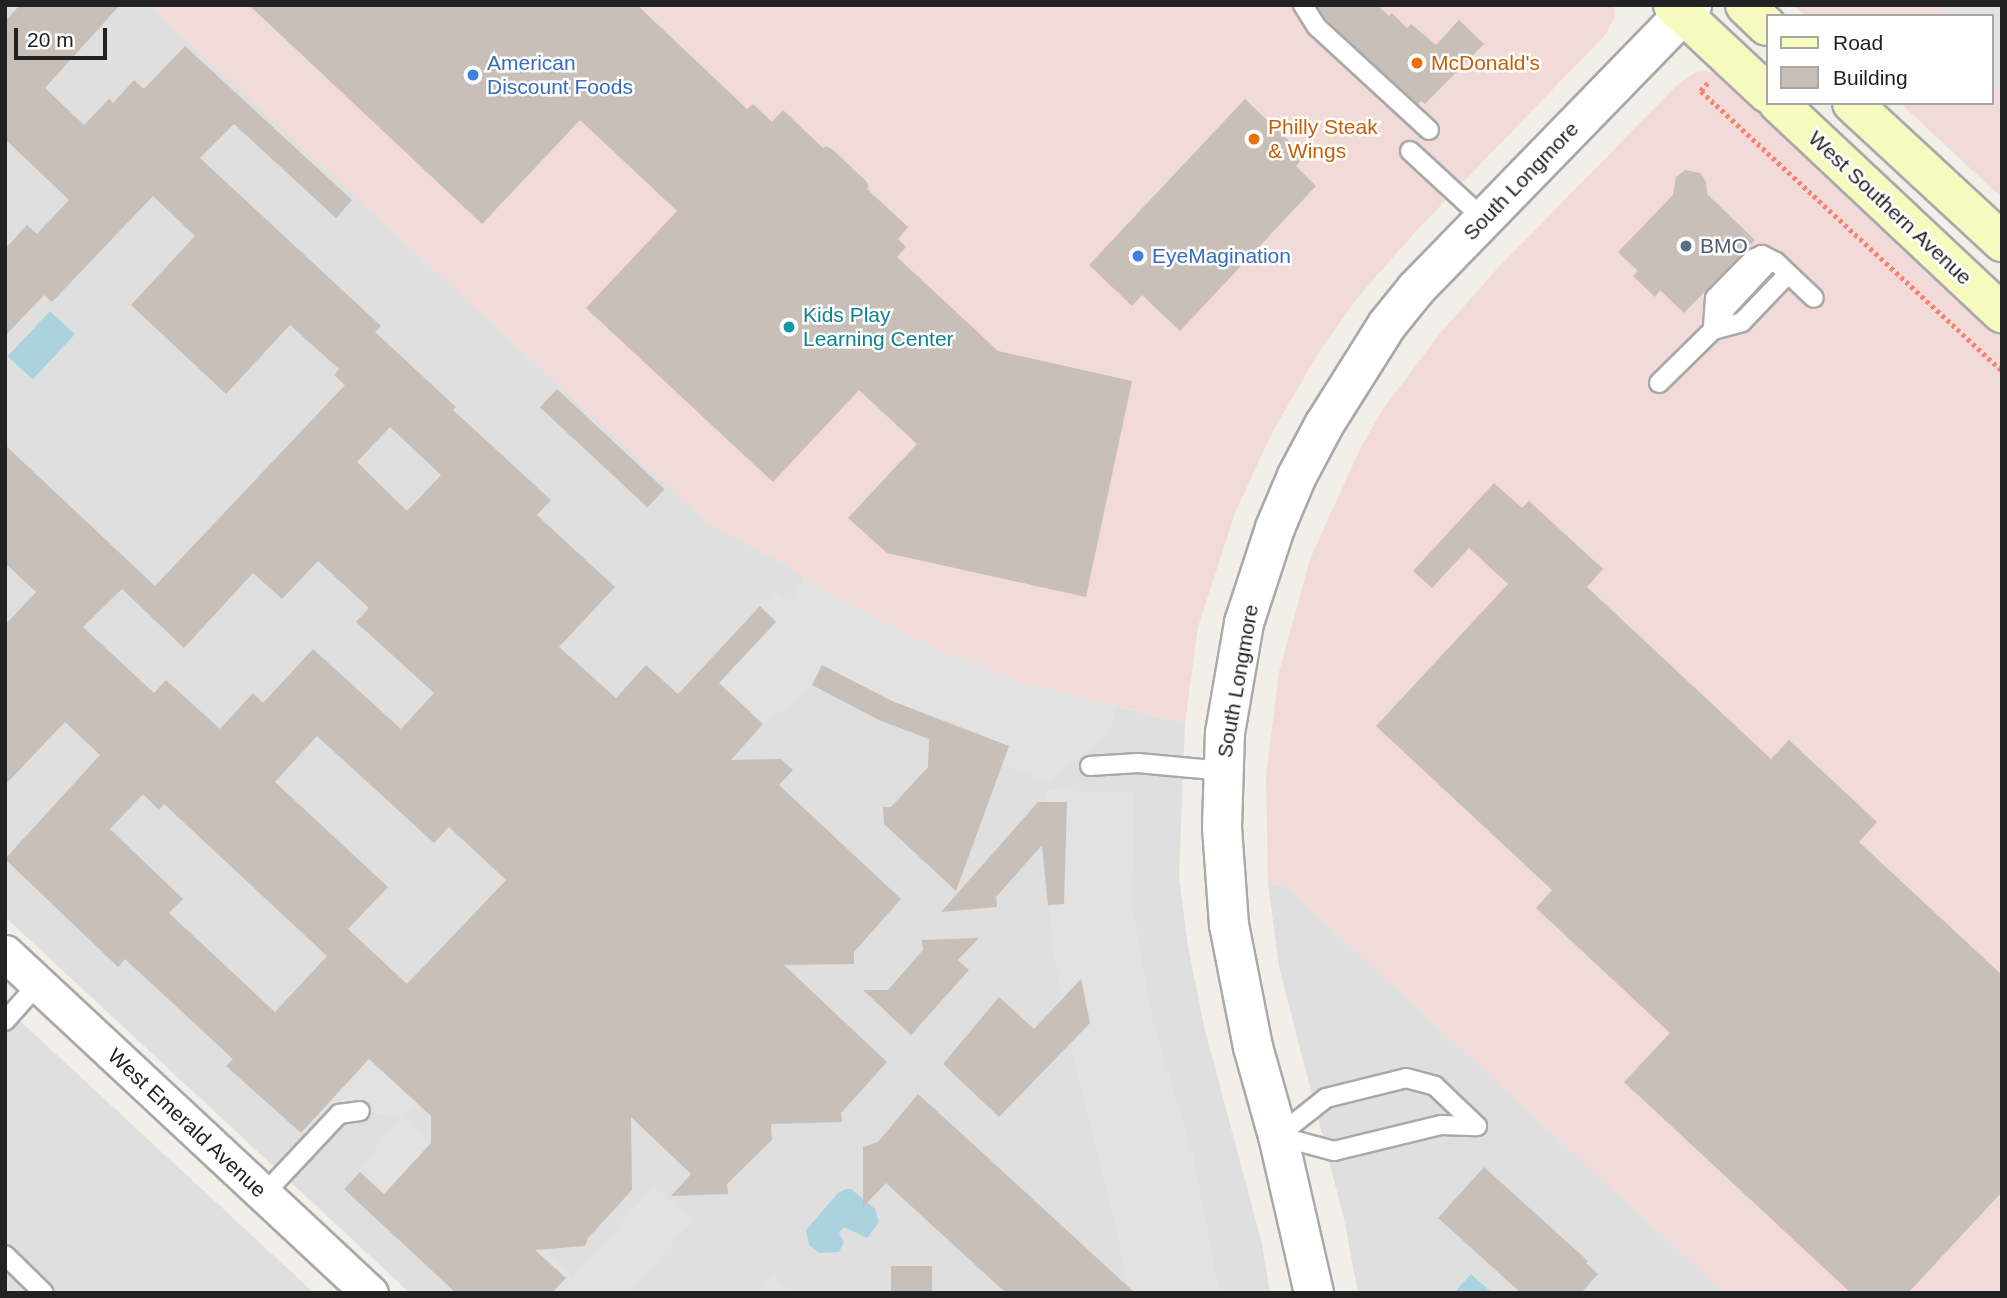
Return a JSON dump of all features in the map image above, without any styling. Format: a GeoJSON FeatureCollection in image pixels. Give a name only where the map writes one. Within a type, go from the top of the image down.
{"type":"FeatureCollection","features":[{"type":"Feature","properties":{"kind":"main road"},"geometry":{"type":"LineString","coordinates":[[1745,5],[1766,25]]}},
{"type":"Feature","properties":{"kind":"main road"},"geometry":{"type":"LineString","coordinates":[[1683,8],[1766,92]]}},
{"type":"Feature","properties":{"kind":"main road","name":"West Southern Avenue"},"geometry":{"type":"LineString","coordinates":[[1780,105],[2002,313]]}},
{"type":"Feature","properties":{"kind":"main road"},"geometry":{"type":"LineString","coordinates":[[1854,105],[2002,242]]}},
{"type":"Feature","properties":{"kind":"street","name":"South Longmore"},"geometry":{"type":"LineString","coordinates":[[1314,1293],[1278,1136],[1253,1047],[1228,925],[1222,827],[1225,733],[1244,624],[1275,528],[1297,476],[1324,425],[1387,325],[1416,289],[1683,8]]}},
{"type":"Feature","properties":{"kind":"street","name":"West Emerald Avenue"},"geometry":{"type":"LineString","coordinates":[[5,953],[367,1292]]}},
{"type":"Feature","properties":{"kind":"lane"},"geometry":{"type":"LineString","coordinates":[[1303,5],[1317,27],[1429,130]]}},
{"type":"Feature","properties":{"kind":"lane"},"geometry":{"type":"LineString","coordinates":[[1410,150],[1484,219]]}},
{"type":"Feature","properties":{"kind":"lane"},"geometry":{"type":"LineString","coordinates":[[1660,383],[1713,330],[1727,307],[1766,264],[1782,268],[1814,298]]}},
{"type":"Feature","properties":{"kind":"lane"},"geometry":{"type":"LineString","coordinates":[[1090,766],[1138,763],[1224,771]]}},
{"type":"Feature","properties":{"kind":"lane"},"geometry":{"type":"LineString","coordinates":[[5,1021],[38,984]]}},
{"type":"Feature","properties":{"kind":"lane"},"geometry":{"type":"LineString","coordinates":[[1406,1078],[1435,1086],[1477,1126],[1441,1125],[1334,1151],[1278,1136],[1326,1098],[1406,1078]]}},
{"type":"Feature","properties":{"kind":"lane"},"geometry":{"type":"LineString","coordinates":[[264,1194],[338,1114],[360,1111]]}},
{"type":"Feature","properties":{"kind":"lane"},"geometry":{"type":"LineString","coordinates":[[5,1255],[44,1293]]}},
{"type":"Feature","properties":{"kind":"path"},"geometry":{"type":"LineString","coordinates":[[1709,83],[1702,91],[2002,371]]}},
{"type":"Feature","properties":{"kind":"shaded area"},"geometry":{"type":"Polygon","coordinates":[[[5,5],[149,5],[708,523],[787,565],[804,579],[1115,706],[1185,723],[1179,876],[1188,947],[1204,1026],[1262,1244],[1270,1293],[410,1293],[5,917],[5,5]]]}},
{"type":"Feature","properties":{"kind":"shaded area"},"geometry":{"type":"Polygon","coordinates":[[[149,5],[1614,5],[1615,16],[1606,34],[1417,230],[1359,296],[1320,350],[1271,435],[1235,513],[1198,627],[1185,723],[1020,682],[925,644],[855,609],[804,579],[787,565],[708,523],[149,5]]]}},
{"type":"Feature","properties":{"kind":"shaded area"},"geometry":{"type":"Polygon","coordinates":[[[1793,5],[2002,5],[2002,198],[1902,105],[1993,105],[1993,14],[1803,14],[1793,5]]]}},
{"type":"Feature","properties":{"kind":"shaded area"},"geometry":{"type":"Polygon","coordinates":[[[1942,5],[2002,5],[2002,96],[1993,89],[1993,14],[1937,14],[1944,8],[1942,5]]]}},
{"type":"Feature","properties":{"kind":"shaded area"},"geometry":{"type":"Polygon","coordinates":[[[1706,71],[1724,76],[1742,89],[2002,332],[2002,1293],[1725,1293],[1285,885],[1268,884],[1266,777],[1279,672],[1310,559],[1360,449],[1383,409],[1441,332],[1496,270],[1676,86],[1696,72],[1706,71]]]}},
{"type":"Feature","properties":{"kind":"shaded area"},"geometry":{"type":"Polygon","coordinates":[[[804,579],[925,644],[1020,682],[1115,706],[1110,733],[1049,782],[884,722],[813,686],[763,725],[401,1117],[572,1277],[654,1187],[692,1222],[626,1293],[456,1293],[344,1189],[400,1117],[360,1111],[319,1135],[301,1133],[284,1117],[775,589],[791,602],[804,579]]]}},
{"type":"Feature","properties":{"kind":"shaded area"},"geometry":{"type":"Polygon","coordinates":[[[1045,790],[1135,793],[1132,905],[1153,1021],[1192,1151],[1220,1293],[1128,1293],[1117,1230],[1079,1083],[1052,947],[1045,790]]]}},
{"type":"Feature","properties":{"kind":"shaded area"},"geometry":{"type":"Polygon","coordinates":[[[1268,884],[1285,885],[1725,1293],[1358,1293],[1344,1219],[1279,967],[1268,884]]]}},
{"type":"Feature","properties":{"kind":"shaded area"},"geometry":{"type":"Polygon","coordinates":[[[5,1007],[314,1293],[5,1293],[5,1007]]]}},
{"type":"Feature","properties":{"kind":"shaded area"},"geometry":{"type":"Polygon","coordinates":[[[774,1276],[792,1293],[759,1293],[774,1276]]]}},
{"type":"Feature","properties":{"kind":"water"},"geometry":{"type":"Polygon","coordinates":[[[50,311],[75,334],[33,380],[8,356],[50,311]]]}},
{"type":"Feature","properties":{"kind":"water"},"geometry":{"type":"Polygon","coordinates":[[[851,1189],[875,1209],[879,1222],[867,1238],[844,1227],[839,1233],[844,1242],[839,1252],[819,1253],[809,1245],[806,1230],[838,1193],[851,1189]]]}},
{"type":"Feature","properties":{"kind":"water"},"geometry":{"type":"Polygon","coordinates":[[[1471,1274],[1492,1293],[1454,1293],[1471,1274]]]}},
{"type":"Feature","properties":{"kind":"building"},"geometry":{"type":"Polygon","coordinates":[[[20,5],[120,5],[45,88],[84,125],[109,99],[113,103],[134,80],[144,89],[185,46],[352,200],[336,218],[234,124],[200,158],[381,326],[375,332],[456,407],[453,410],[551,500],[537,515],[615,587],[559,647],[616,698],[646,665],[678,694],[760,606],[776,622],[719,683],[763,724],[731,760],[781,759],[793,770],[779,785],[901,899],[854,952],[854,964],[784,965],[887,1062],[841,1113],[842,1122],[771,1124],[772,1140],[727,1184],[728,1194],[671,1196],[691,1174],[631,1117],[632,1190],[588,1238],[585,1246],[535,1250],[566,1278],[552,1293],[456,1293],[344,1189],[360,1172],[384,1194],[431,1143],[431,1116],[369,1059],[301,1133],[226,1066],[233,1059],[125,959],[118,967],[5,859],[100,755],[65,722],[5,785],[5,625],[36,592],[5,563],[5,445],[155,586],[345,385],[334,375],[339,369],[290,325],[226,394],[131,305],[195,236],[153,196],[52,302],[44,295],[5,336],[5,249],[27,225],[37,234],[69,200],[5,139],[5,21],[20,5]],[[390,427],[357,462],[407,511],[441,475],[390,427]],[[318,561],[282,599],[253,573],[184,648],[122,589],[83,627],[154,693],[166,680],[220,729],[253,693],[263,703],[313,649],[401,729],[434,693],[356,622],[369,608],[318,561]],[[317,736],[275,782],[388,887],[348,929],[407,984],[506,880],[449,827],[434,843],[317,736]],[[143,794],[110,829],[183,899],[169,913],[275,1012],[327,956],[164,804],[159,810],[143,794]]]}},
{"type":"Feature","properties":{"kind":"building","name":"Kids Play Learning Center"},"geometry":{"type":"Polygon","coordinates":[[[249,5],[637,5],[747,109],[753,104],[772,122],[783,110],[823,148],[826,146],[832,149],[866,181],[869,187],[867,189],[908,227],[898,239],[906,247],[897,257],[998,351],[1132,381],[1086,597],[887,553],[848,518],[917,444],[859,390],[773,482],[586,308],[677,211],[580,120],[482,224],[249,5]]]}},
{"type":"Feature","properties":{"kind":"building","name":"McDonald's"},"geometry":{"type":"Polygon","coordinates":[[[1317,5],[1377,5],[1389,16],[1392,13],[1407,28],[1411,24],[1436,45],[1459,20],[1484,44],[1425,104],[1421,101],[1418,104],[1326,20],[1317,5]]]}},
{"type":"Feature","properties":{"kind":"building"},"geometry":{"type":"Polygon","coordinates":[[[1245,99],[1305,156],[1296,166],[1316,186],[1180,331],[1142,295],[1132,306],[1089,265],[1245,99]]]}},
{"type":"Feature","properties":{"kind":"building","name":"BMO"},"geometry":{"type":"Polygon","coordinates":[[[1685,170],[1700,173],[1706,182],[1707,194],[1755,240],[1684,313],[1660,290],[1655,297],[1633,276],[1638,271],[1618,252],[1673,195],[1676,177],[1685,170]]]}},
{"type":"Feature","properties":{"kind":"building"},"geometry":{"type":"Polygon","coordinates":[[[557,389],[665,489],[647,508],[540,407],[557,389]]]}},
{"type":"Feature","properties":{"kind":"building"},"geometry":{"type":"Polygon","coordinates":[[[1494,483],[1522,508],[1529,501],[1603,569],[1587,587],[1771,759],[1789,740],[1877,822],[1859,842],[2002,975],[2002,1192],[1908,1293],[1851,1293],[1624,1082],[1670,1033],[1536,908],[1552,890],[1376,726],[1508,584],[1469,548],[1432,588],[1413,571],[1494,483]]]}},
{"type":"Feature","properties":{"kind":"building"},"geometry":{"type":"Polygon","coordinates":[[[822,665],[892,701],[1009,746],[956,891],[884,824],[883,807],[891,807],[928,767],[929,739],[881,721],[812,685],[822,665]]]}},
{"type":"Feature","properties":{"kind":"building"},"geometry":{"type":"Polygon","coordinates":[[[1038,802],[1067,802],[1064,904],[1048,905],[1042,845],[996,897],[997,907],[941,912],[1038,802]]]}},
{"type":"Feature","properties":{"kind":"building"},"geometry":{"type":"Polygon","coordinates":[[[979,938],[958,960],[969,970],[911,1035],[863,990],[888,990],[923,950],[922,940],[979,938]]]}},
{"type":"Feature","properties":{"kind":"building"},"geometry":{"type":"Polygon","coordinates":[[[1081,979],[1090,1023],[999,1117],[943,1064],[999,997],[1034,1029],[1081,979]]]}},
{"type":"Feature","properties":{"kind":"building"},"geometry":{"type":"Polygon","coordinates":[[[918,1094],[1135,1293],[1006,1293],[886,1183],[863,1207],[863,1147],[878,1142],[918,1094]]]}},
{"type":"Feature","properties":{"kind":"building"},"geometry":{"type":"Polygon","coordinates":[[[1484,1167],[1588,1261],[1586,1263],[1598,1274],[1581,1293],[1521,1293],[1438,1218],[1484,1167]]]}},
{"type":"Feature","properties":{"kind":"building"},"geometry":{"type":"Polygon","coordinates":[[[891,1266],[932,1266],[932,1293],[891,1293],[891,1266]]]}},
{"type":"Feature","properties":{"kind":"place","name":"McDonald's"},"geometry":{"type":"Point","coordinates":[1417,63]}},
{"type":"Feature","properties":{"kind":"place","name":"American Discount Foods"},"geometry":{"type":"Point","coordinates":[473,75]}},
{"type":"Feature","properties":{"kind":"place","name":"Philly Steak & Wings"},"geometry":{"type":"Point","coordinates":[1254,139]}},
{"type":"Feature","properties":{"kind":"place","name":"BMO"},"geometry":{"type":"Point","coordinates":[1686,246]}},
{"type":"Feature","properties":{"kind":"place","name":"EyeMagination"},"geometry":{"type":"Point","coordinates":[1138,256]}},
{"type":"Feature","properties":{"kind":"place","name":"Kids Play Learning Center"},"geometry":{"type":"Point","coordinates":[789,327]}}]}
